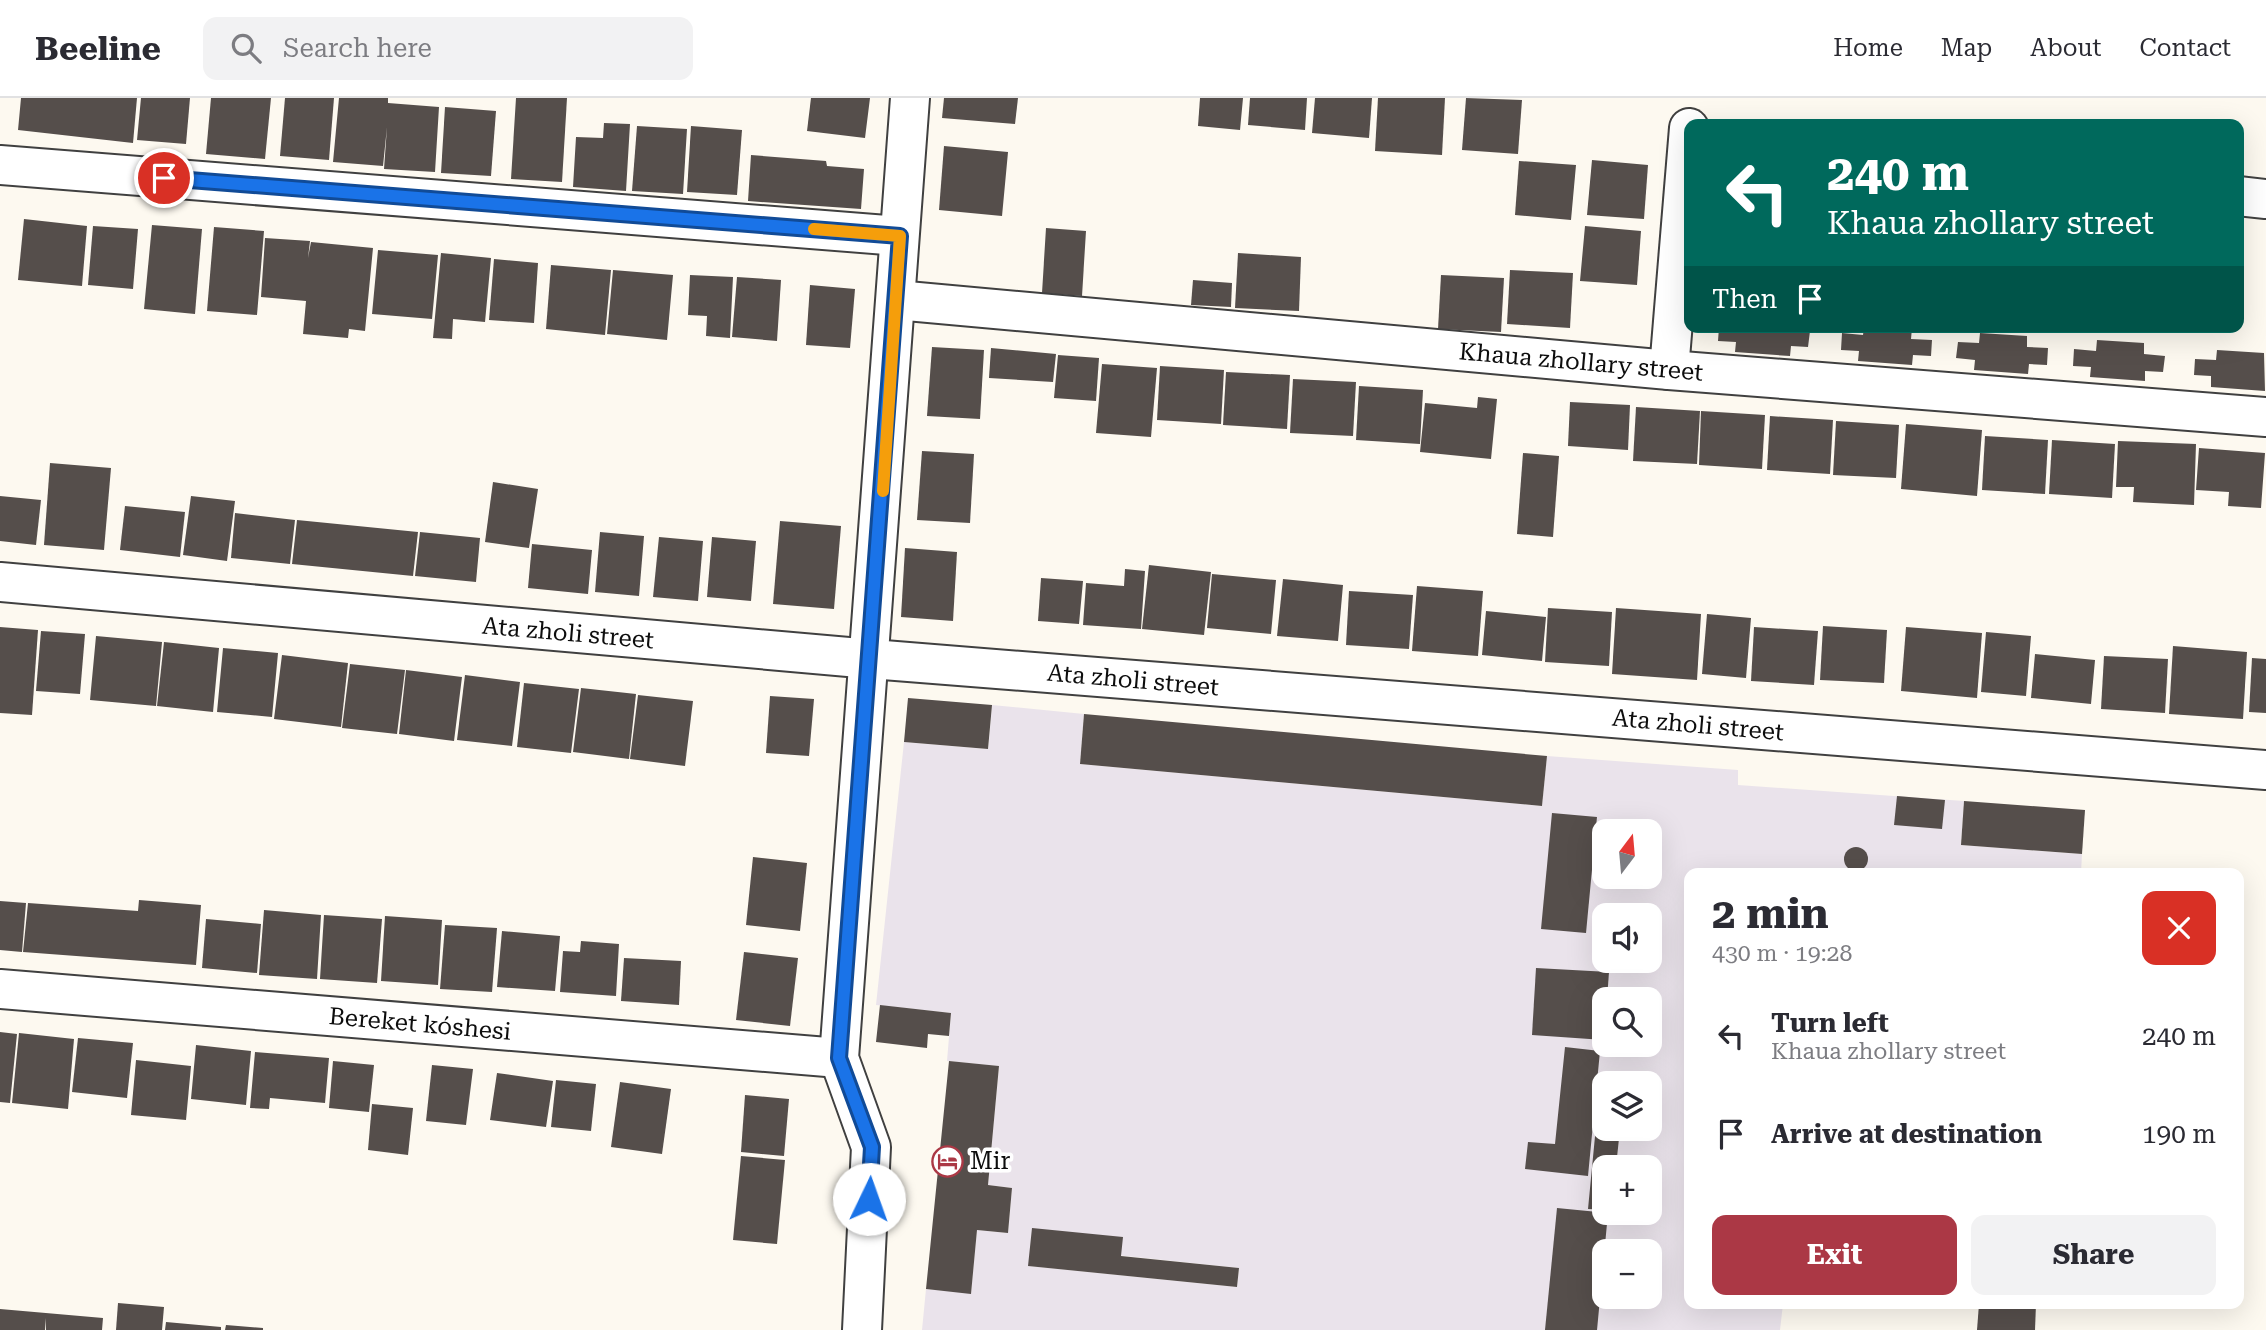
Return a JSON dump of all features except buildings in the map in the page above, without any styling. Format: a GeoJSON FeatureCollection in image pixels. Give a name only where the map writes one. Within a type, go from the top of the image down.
{"type":"FeatureCollection","features":[{"type":"Feature","properties":{"kind":"street"},"geometry":{"type":"LineString","coordinates":[[862,1330],[872,1147],[839,1058],[911,98]]}},
{"type":"Feature","properties":{"kind":"street"},"geometry":{"type":"LineString","coordinates":[[1690,119],[1691,98]]}},
{"type":"Feature","properties":{"kind":"street"},"geometry":{"type":"LineString","coordinates":[[0,165],[900,236]]}},
{"type":"Feature","properties":{"kind":"street"},"geometry":{"type":"LineString","coordinates":[[1669,370],[1684,192]]}},
{"type":"Feature","properties":{"kind":"street"},"geometry":{"type":"LineString","coordinates":[[2244,197],[2266,199]]}},
{"type":"Feature","properties":{"kind":"street","name":"Khaua zhollary street"},"geometry":{"type":"LineString","coordinates":[[897,300],[1669,370],[2266,417]]}},
{"type":"Feature","properties":{"kind":"street","name":"Ata zholi street"},"geometry":{"type":"LineString","coordinates":[[0,582],[871,659],[2266,770]]}},
{"type":"Feature","properties":{"kind":"street","name":"Bereket kóshesi"},"geometry":{"type":"LineString","coordinates":[[0,989],[839,1058]]}},
{"type":"Feature","properties":{"kind":"shaded area"},"geometry":{"type":"Polygon","coordinates":[[[992,705],[1084,714],[1080,764],[1542,806],[1547,756],[1738,770],[1738,785],[1964,801],[1961,845],[2082,854],[2081,868],[1684,868],[1684,1309],[1782,1309],[1780,1330],[922,1330],[926,1289],[971,1293],[977,1230],[1008,1233],[1012,1188],[988,1185],[999,1066],[947,1061],[951,1013],[876,1005],[904,742],[988,749],[992,705]],[[1592,1071],[1592,1141],[1598,1141],[1596,1155],[1592,1155],[1589,1209],[1592,1210],[1592,1225],[1662,1225],[1662,1155],[1617,1155],[1619,1141],[1662,1141],[1662,1071],[1592,1071]],[[1031,1246],[1029,1266],[1237,1287],[1239,1268],[1031,1246]]]}},
{"type":"Feature","properties":{"kind":"slow traffic"},"geometry":{"type":"LineString","coordinates":[[814,229],[900,236],[883,491]]}},
{"type":"Feature","properties":{"kind":"place","name":"Mir"},"geometry":{"type":"Point","coordinates":[947,1161]}},
{"type":"Feature","properties":{"kind":"route"},"geometry":{"type":"LineString","coordinates":[[164,178],[900,236],[871,659],[839,1058],[872,1147],[869,1199]]}}]}
